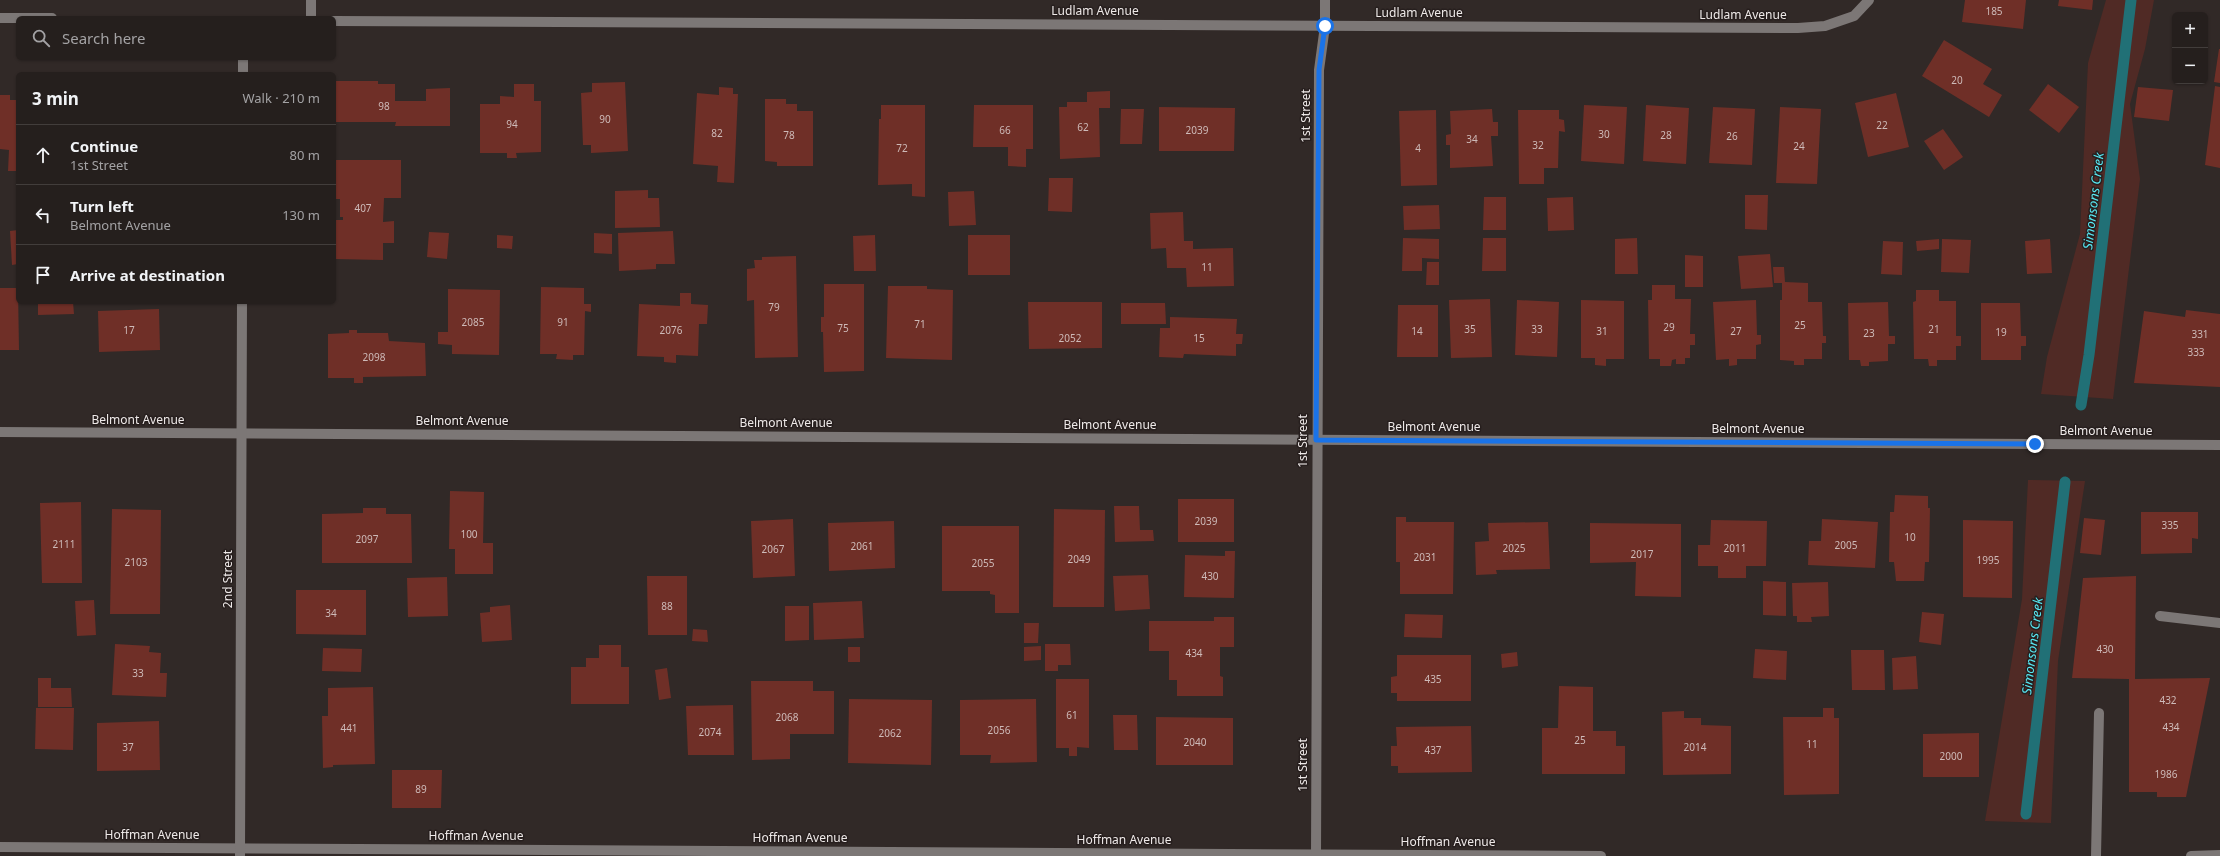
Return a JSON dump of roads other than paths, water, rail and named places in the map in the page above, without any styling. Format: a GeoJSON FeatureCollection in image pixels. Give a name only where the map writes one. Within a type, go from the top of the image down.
{"type":"FeatureCollection","features":[{"type":"Feature","properties":{"kind":"street"},"geometry":{"type":"LineString","coordinates":[[311,0],[311,16]]}},
{"type":"Feature","properties":{"kind":"street","name":"1st Street"},"geometry":{"type":"LineString","coordinates":[[1316,855],[1316,440],[1319,70],[1325,26],[1325,0]]}},
{"type":"Feature","properties":{"kind":"street","name":"Ludlam Avenue"},"geometry":{"type":"LineString","coordinates":[[336,21],[1798,28],[1825,26],[1854,16],[1868,0]]}},
{"type":"Feature","properties":{"kind":"street"},"geometry":{"type":"LineString","coordinates":[[0,18],[16,18]]}},
{"type":"Feature","properties":{"kind":"street"},"geometry":{"type":"LineString","coordinates":[[242,72],[243,60]]}},
{"type":"Feature","properties":{"kind":"street","name":"2nd Street"},"geometry":{"type":"LineString","coordinates":[[240,852],[242,304]]}},
{"type":"Feature","properties":{"kind":"street","name":"Belmont Avenue"},"geometry":{"type":"LineString","coordinates":[[0,432],[2220,445]]}},
{"type":"Feature","properties":{"kind":"street"},"geometry":{"type":"LineString","coordinates":[[2160,616],[2220,623]]}},
{"type":"Feature","properties":{"kind":"street"},"geometry":{"type":"LineString","coordinates":[[2096,856],[2099,713]]}},
{"type":"Feature","properties":{"kind":"street","name":"Hoffman Avenue"},"geometry":{"type":"LineString","coordinates":[[0,847],[240,852],[1601,856]]}},
{"type":"Feature","properties":{"kind":"street"},"geometry":{"type":"LineString","coordinates":[[2191,856],[2220,855]]}},
{"type":"Feature","properties":{"kind":"waterway","name":"Simonsons Creek"},"geometry":{"type":"LineString","coordinates":[[2081,405],[2089,355],[2131,0]]}},
{"type":"Feature","properties":{"kind":"waterway","name":"Simonsons Creek"},"geometry":{"type":"LineString","coordinates":[[2026,814],[2065,482]]}}]}
